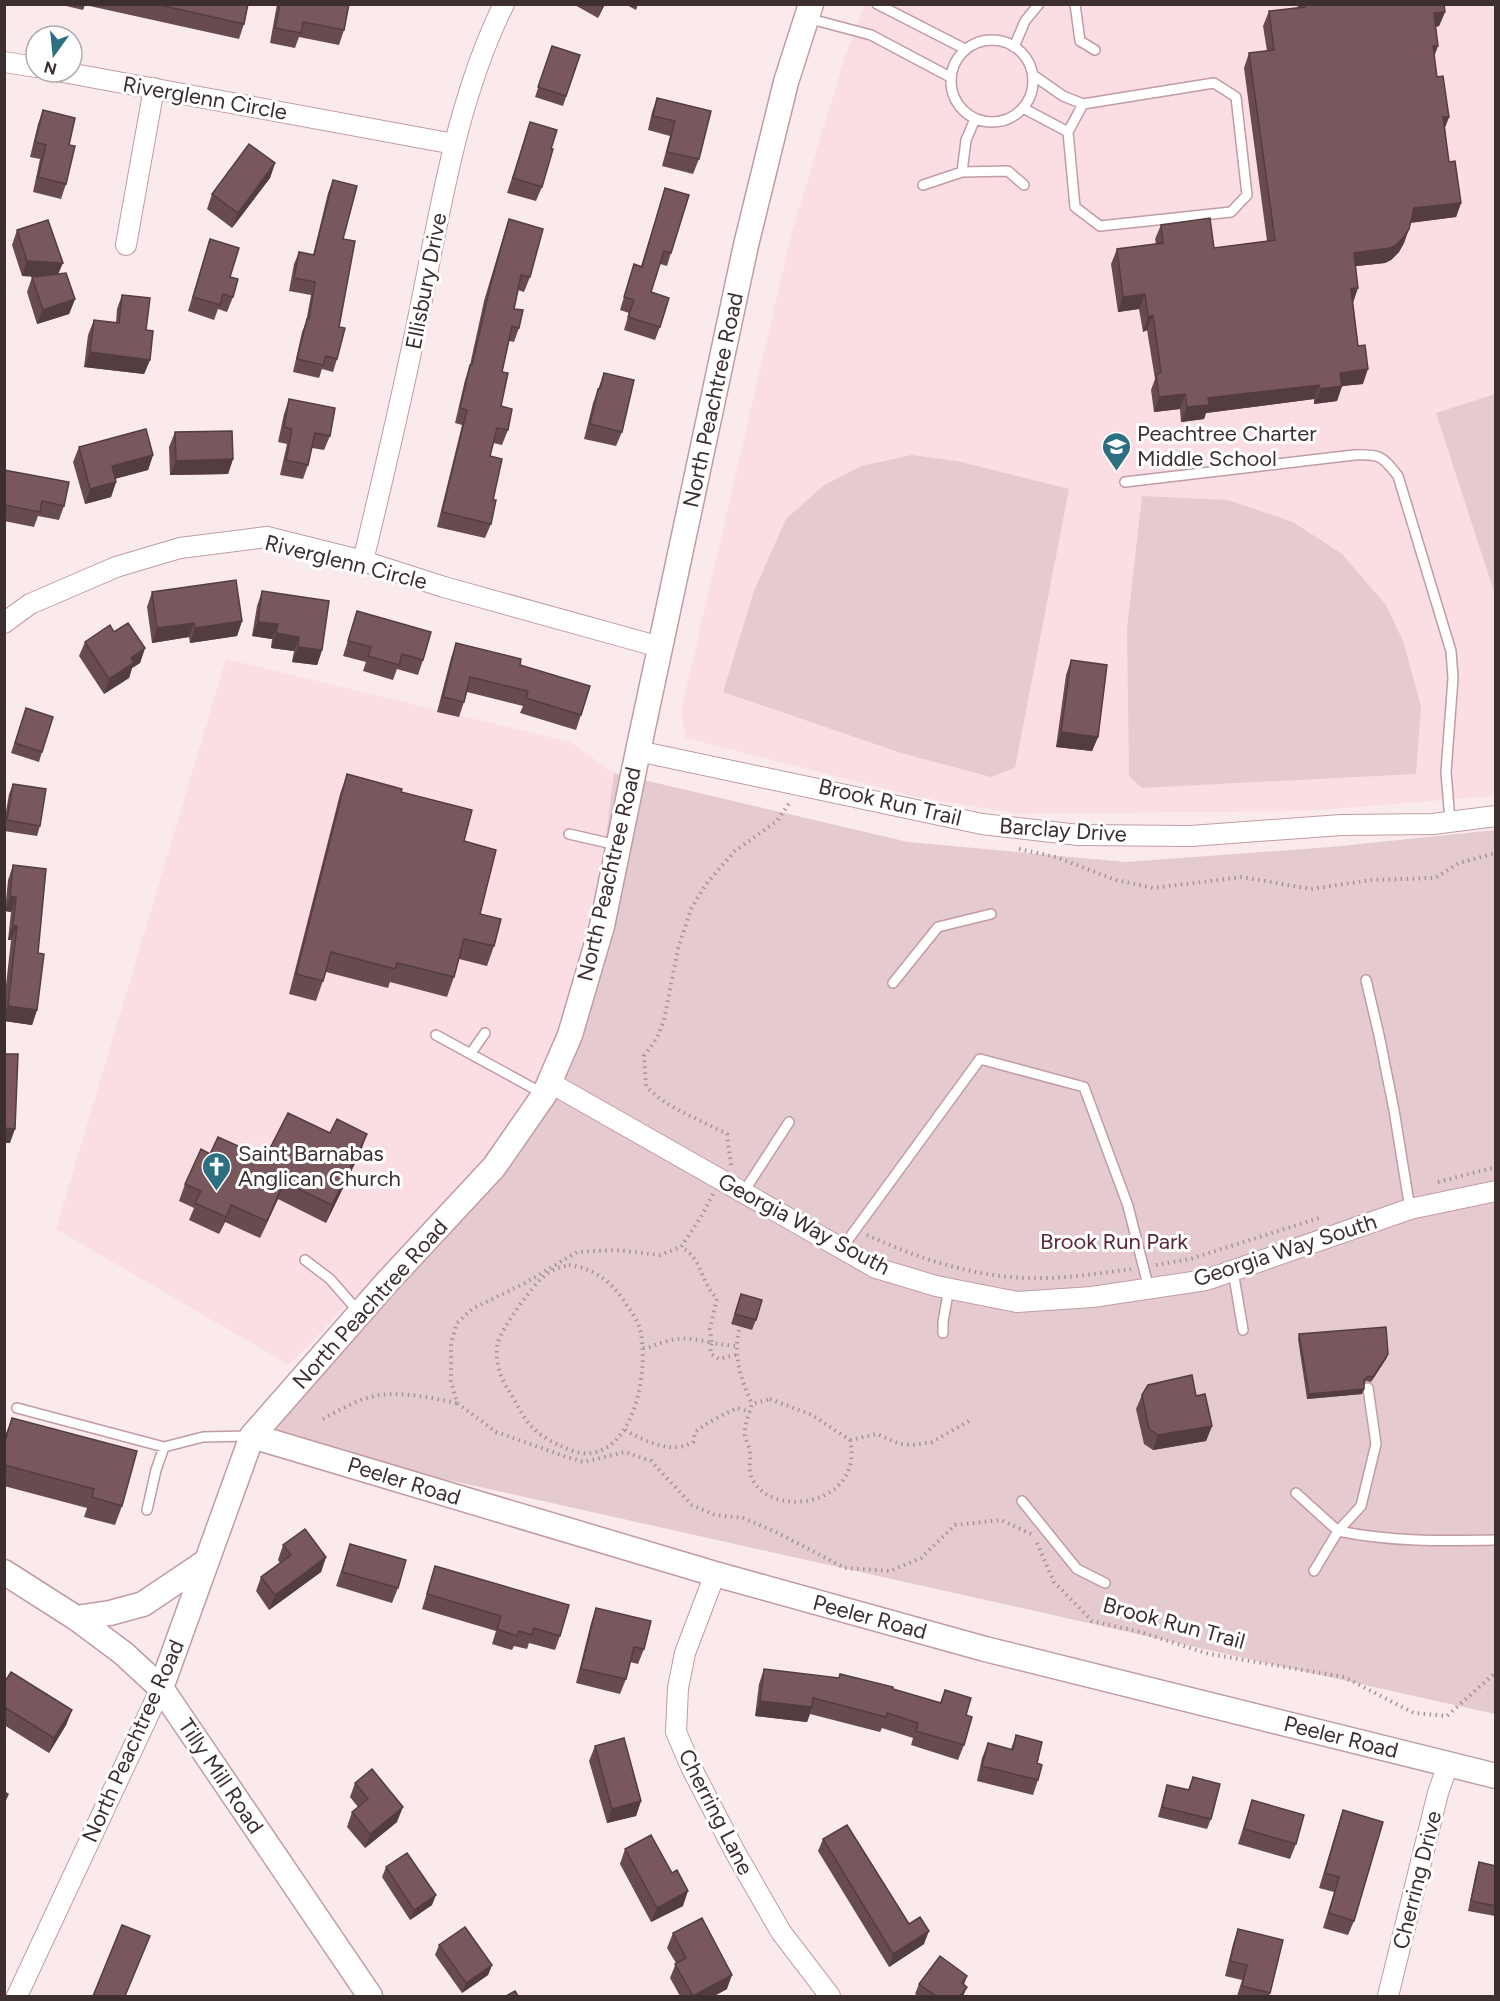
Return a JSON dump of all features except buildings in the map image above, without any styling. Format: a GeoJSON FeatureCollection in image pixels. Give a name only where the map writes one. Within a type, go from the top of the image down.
{"type":"FeatureCollection","features":[{"type":"Feature","properties":{"kind":"street","name":"Ellisbury Drive"},"geometry":{"type":"LineString","coordinates":[[363,561],[406,382],[454,144],[490,33],[504,4]]}},
{"type":"Feature","properties":{"kind":"street","name":"North Peachtree Road"},"geometry":{"type":"LineString","coordinates":[[17,1996],[161,1688],[252,1436],[360,1313],[494,1167],[547,1089],[570,1035],[599,937],[746,245],[786,82],[809,11]]}},
{"type":"Feature","properties":{"kind":"street"},"geometry":{"type":"LineString","coordinates":[[4,62],[24,65]]}},
{"type":"Feature","properties":{"kind":"street","name":"Riverglenn Circle"},"geometry":{"type":"LineString","coordinates":[[84,76],[454,144]]}},
{"type":"Feature","properties":{"kind":"street"},"geometry":{"type":"LineString","coordinates":[[126,245],[154,88]]}},
{"type":"Feature","properties":{"kind":"street","name":"Riverglenn Circle"},"geometry":{"type":"LineString","coordinates":[[4,623],[30,604],[116,567],[180,548],[267,537],[363,561],[444,587],[660,647]]}},
{"type":"Feature","properties":{"kind":"street","name":"Barclay Drive"},"geometry":{"type":"LineString","coordinates":[[638,751],[982,824],[1079,835],[1191,836],[1341,825],[1433,824],[1496,816]]}},
{"type":"Feature","properties":{"kind":"street","name":"Georgia Way South"},"geometry":{"type":"LineString","coordinates":[[547,1089],[749,1185],[842,1248],[876,1268],[949,1288],[1017,1302],[1092,1297],[1206,1280],[1408,1200],[1496,1191]]}},
{"type":"Feature","properties":{"kind":"street","name":"Peeler Road"},"geometry":{"type":"LineString","coordinates":[[252,1436],[715,1574],[985,1648],[1496,1776]]}},
{"type":"Feature","properties":{"kind":"street"},"geometry":{"type":"LineString","coordinates":[[76,1618],[110,1613],[143,1604],[207,1561]]}},
{"type":"Feature","properties":{"kind":"street","name":"Tilly Mill Road"},"geometry":{"type":"LineString","coordinates":[[4,1572],[76,1618],[123,1653],[161,1688],[370,1996]]}},
{"type":"Feature","properties":{"kind":"street","name":"Cherring Lane"},"geometry":{"type":"LineString","coordinates":[[715,1574],[686,1653],[678,1688],[676,1732],[691,1767],[735,1852],[781,1932],[830,1996]]}},
{"type":"Feature","properties":{"kind":"street","name":"Cherring Drive"},"geometry":{"type":"LineString","coordinates":[[1388,1996],[1438,1793],[1448,1764]]}},
{"type":"Feature","properties":{"kind":"lane"},"geometry":{"type":"LineString","coordinates":[[877,4],[965,49]]}},
{"type":"Feature","properties":{"kind":"lane"},"geometry":{"type":"LineString","coordinates":[[1014,47],[1025,21],[1039,4]]}},
{"type":"Feature","properties":{"kind":"lane"},"geometry":{"type":"LineString","coordinates":[[1075,4],[1080,41],[1095,50]]}},
{"type":"Feature","properties":{"kind":"lane"},"geometry":{"type":"LineString","coordinates":[[809,11],[871,35],[950,77]]}},
{"type":"Feature","properties":{"kind":"lane"},"geometry":{"type":"LineString","coordinates":[[998,40],[1014,47],[1027,59],[1033,75],[1032,93],[1023,108],[1009,118],[993,123],[975,119],[961,109],[952,94],[950,77],[955,62],[965,49],[981,41],[998,40]]}},
{"type":"Feature","properties":{"kind":"lane"},"geometry":{"type":"LineString","coordinates":[[1033,75],[1063,96],[1083,104],[1214,83],[1236,97],[1247,195],[1231,212],[1100,226],[1075,207],[1068,132],[1083,104]]}},
{"type":"Feature","properties":{"kind":"lane"},"geometry":{"type":"LineString","coordinates":[[1023,108],[1068,132]]}},
{"type":"Feature","properties":{"kind":"lane"},"geometry":{"type":"LineString","coordinates":[[962,172],[966,140],[975,119]]}},
{"type":"Feature","properties":{"kind":"lane"},"geometry":{"type":"LineString","coordinates":[[923,185],[962,172],[1008,171],[1024,185]]}},
{"type":"Feature","properties":{"kind":"lane"},"geometry":{"type":"LineString","coordinates":[[1125,482],[1354,455],[1384,458],[1398,476],[1451,651],[1453,678],[1446,772],[1450,822]]}},
{"type":"Feature","properties":{"kind":"lane"},"geometry":{"type":"LineString","coordinates":[[569,834],[618,845]]}},
{"type":"Feature","properties":{"kind":"lane"},"geometry":{"type":"LineString","coordinates":[[893,983],[938,927],[991,914]]}},
{"type":"Feature","properties":{"kind":"lane"},"geometry":{"type":"LineString","coordinates":[[1365,980],[1380,1035],[1408,1200]]}},
{"type":"Feature","properties":{"kind":"lane"},"geometry":{"type":"LineString","coordinates":[[471,1053],[485,1033]]}},
{"type":"Feature","properties":{"kind":"lane"},"geometry":{"type":"LineString","coordinates":[[436,1035],[547,1089]]}},
{"type":"Feature","properties":{"kind":"lane"},"geometry":{"type":"LineString","coordinates":[[842,1248],[980,1059],[1084,1087],[1128,1206],[1149,1289]]}},
{"type":"Feature","properties":{"kind":"lane"},"geometry":{"type":"LineString","coordinates":[[749,1185],[789,1122]]}},
{"type":"Feature","properties":{"kind":"lane"},"geometry":{"type":"LineString","coordinates":[[305,1260],[336,1284],[360,1313]]}},
{"type":"Feature","properties":{"kind":"lane"},"geometry":{"type":"LineString","coordinates":[[1233,1271],[1243,1330]]}},
{"type":"Feature","properties":{"kind":"lane"},"geometry":{"type":"LineString","coordinates":[[943,1333],[949,1288]]}},
{"type":"Feature","properties":{"kind":"lane"},"geometry":{"type":"LineString","coordinates":[[1314,1571],[1338,1531],[1361,1506],[1376,1444],[1368,1388]]}},
{"type":"Feature","properties":{"kind":"lane"},"geometry":{"type":"LineString","coordinates":[[17,1408],[164,1448],[202,1437],[252,1436]]}},
{"type":"Feature","properties":{"kind":"lane"},"geometry":{"type":"LineString","coordinates":[[147,1510],[156,1470],[164,1448]]}},
{"type":"Feature","properties":{"kind":"lane"},"geometry":{"type":"LineString","coordinates":[[1296,1494],[1338,1531],[1373,1538],[1413,1541],[1496,1540]]}},
{"type":"Feature","properties":{"kind":"lane"},"geometry":{"type":"LineString","coordinates":[[1022,1501],[1077,1569],[1105,1583]]}},
{"type":"Feature","properties":{"kind":"path","name":"Brook Run Trail"},"geometry":{"type":"LineString","coordinates":[[726,1173],[727,1134],[656,1097],[646,1086],[644,1056],[657,1038],[664,1020],[678,949],[691,909],[706,884],[735,850],[777,821],[794,796]]}},
{"type":"Feature","properties":{"kind":"path"},"geometry":{"type":"LineString","coordinates":[[1015,848],[1056,858],[1116,880],[1153,888],[1242,877],[1311,889],[1371,880],[1435,878],[1459,863],[1496,853]]}},
{"type":"Feature","properties":{"kind":"path"},"geometry":{"type":"LineString","coordinates":[[721,1159],[726,1173],[749,1185]]}},
{"type":"Feature","properties":{"kind":"path"},"geometry":{"type":"LineString","coordinates":[[1408,1200],[1496,1167]]}},
{"type":"Feature","properties":{"kind":"path"},"geometry":{"type":"LineString","coordinates":[[323,1419],[348,1405],[380,1395],[418,1396],[457,1403],[451,1381],[451,1343],[457,1323],[472,1309],[551,1269],[577,1252],[616,1250],[660,1255],[681,1247],[726,1173]]}},
{"type":"Feature","properties":{"kind":"path"},"geometry":{"type":"LineString","coordinates":[[855,1230],[907,1253],[981,1272],[1026,1278],[1080,1276],[1190,1260],[1327,1216]]}},
{"type":"Feature","properties":{"kind":"path"},"geometry":{"type":"LineString","coordinates":[[681,1247],[692,1253],[697,1260],[711,1293],[717,1298],[710,1329],[711,1354],[724,1359],[736,1355]]}},
{"type":"Feature","properties":{"kind":"path"},"geometry":{"type":"LineString","coordinates":[[569,1265],[579,1266],[606,1280],[619,1294],[639,1326],[644,1371],[639,1394],[625,1431],[600,1450],[591,1453],[569,1450],[545,1437],[528,1422],[506,1387],[497,1359],[501,1334],[534,1288],[551,1269],[569,1265]]}},
{"type":"Feature","properties":{"kind":"path"},"geometry":{"type":"LineString","coordinates":[[739,1330],[735,1347],[736,1355],[752,1404],[745,1437],[750,1450],[750,1474],[762,1490],[790,1502],[816,1500],[843,1482],[853,1457],[850,1440]]}},
{"type":"Feature","properties":{"kind":"path"},"geometry":{"type":"LineString","coordinates":[[643,1348],[679,1339],[735,1347]]}},
{"type":"Feature","properties":{"kind":"path"},"geometry":{"type":"LineString","coordinates":[[752,1404],[770,1399],[779,1401],[788,1407],[812,1415],[850,1440],[877,1434],[900,1444],[914,1445],[932,1442],[969,1421]]}},
{"type":"Feature","properties":{"kind":"path","name":"Brook Run Trail"},"geometry":{"type":"LineString","coordinates":[[457,1403],[496,1432],[584,1462],[625,1452],[651,1461],[692,1505],[715,1515],[743,1518],[776,1532],[845,1568],[890,1571],[921,1558],[955,1525],[1001,1520],[1034,1536],[1054,1582],[1092,1621],[1140,1632],[1209,1654],[1344,1677],[1414,1713],[1447,1716],[1496,1672]]}},
{"type":"Feature","properties":{"kind":"path"},"geometry":{"type":"LineString","coordinates":[[625,1431],[660,1445],[679,1448],[693,1442],[695,1433],[699,1429],[726,1413],[737,1408],[750,1412]]}},
{"type":"Feature","properties":{"kind":"path"},"geometry":{"type":"LineString","coordinates":[[564,1456],[569,1450]]}},
{"type":"Feature","properties":{"kind":"shaded area","name":"Peachtree Charter Middle School"},"geometry":{"type":"Polygon","coordinates":[[[865,5],[1495,5],[1495,796],[1306,811],[1018,814],[917,797],[686,738],[681,711],[792,232],[845,56],[865,5]]]}},
{"type":"Feature","properties":{"kind":"shaded area"},"geometry":{"type":"Polygon","coordinates":[[[226,659],[570,742],[614,773],[630,802],[584,1008],[507,1141],[289,1365],[56,1229],[226,659]]]}},
{"type":"Feature","properties":{"kind":"green space"},"geometry":{"type":"Polygon","coordinates":[[[1496,394],[1495,595],[1436,413],[1496,394]]]}},
{"type":"Feature","properties":{"kind":"green space"},"geometry":{"type":"Polygon","coordinates":[[[912,455],[957,461],[1069,489],[1015,768],[991,777],[901,753],[723,692],[754,591],[786,519],[823,486],[861,466],[912,455]]]}},
{"type":"Feature","properties":{"kind":"green space"},"geometry":{"type":"Polygon","coordinates":[[[1142,496],[1228,500],[1293,522],[1342,554],[1386,605],[1403,641],[1421,706],[1416,774],[1142,788],[1129,776],[1127,629],[1142,496]]]}},
{"type":"Feature","properties":{"kind":"green space","name":"Brook Run Park"},"geometry":{"type":"Polygon","coordinates":[[[614,773],[908,842],[1126,862],[1331,847],[1495,830],[1495,1714],[252,1436],[483,1172],[584,1008],[614,773]]]}},
{"type":"Feature","properties":{"kind":"place","name":"Peachtree Charter Middle School"},"geometry":{"type":"Point","coordinates":[1116,472]}},
{"type":"Feature","properties":{"kind":"place","name":"Saint Barnabas Anglican Church"},"geometry":{"type":"Point","coordinates":[217,1192]}}]}
